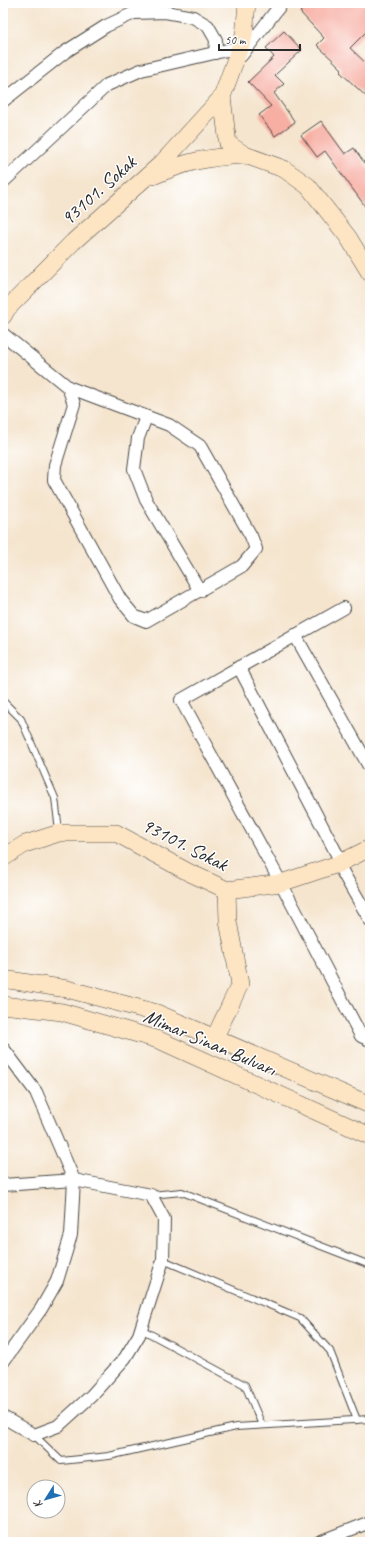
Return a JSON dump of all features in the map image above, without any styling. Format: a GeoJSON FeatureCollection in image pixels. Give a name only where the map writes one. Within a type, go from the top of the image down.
{"type":"FeatureCollection","features":[{"type":"Feature","properties":{"kind":"street","name":"93101. Sokak"},"geometry":{"type":"LineString","coordinates":[[3,316],[7,309],[73,242],[162,163],[222,97],[244,36],[247,3]]}},
{"type":"Feature","properties":{"kind":"street"},"geometry":{"type":"LineString","coordinates":[[3,182],[107,85],[141,70],[215,53],[238,55],[282,3]]}},
{"type":"Feature","properties":{"kind":"street"},"geometry":{"type":"LineString","coordinates":[[3,101],[65,52],[106,26],[134,13],[165,12],[192,17],[208,26],[216,40],[215,53]]}},
{"type":"Feature","properties":{"kind":"street","name":"93101. Sokak"},"geometry":{"type":"LineString","coordinates":[[222,97],[228,144],[245,155],[284,169],[308,186],[348,238],[370,272]]}},
{"type":"Feature","properties":{"kind":"street"},"geometry":{"type":"LineString","coordinates":[[143,180],[193,161],[213,157],[245,155]]}},
{"type":"Feature","properties":{"kind":"street"},"geometry":{"type":"LineString","coordinates":[[3,334],[68,388],[169,425],[200,446],[251,536],[256,549],[242,566],[146,621],[134,616],[120,599],[54,480],[55,465],[74,404],[68,388]]}},
{"type":"Feature","properties":{"kind":"street"},"geometry":{"type":"LineString","coordinates":[[146,417],[138,438],[134,469],[146,500],[200,591]]}},
{"type":"Feature","properties":{"kind":"street"},"geometry":{"type":"LineString","coordinates":[[344,608],[181,700],[281,883],[361,1036],[370,1040]]}},
{"type":"Feature","properties":{"kind":"street"},"geometry":{"type":"LineString","coordinates":[[295,636],[370,768]]}},
{"type":"Feature","properties":{"kind":"street"},"geometry":{"type":"LineString","coordinates":[[239,667],[370,920]]}},
{"type":"Feature","properties":{"kind":"street","name":"93101. Sokak"},"geometry":{"type":"LineString","coordinates":[[3,858],[25,844],[59,833],[116,833],[188,872],[227,890],[281,883],[340,863],[370,848]]}},
{"type":"Feature","properties":{"kind":"street"},"geometry":{"type":"LineString","coordinates":[[215,1037],[240,984],[228,921],[227,890]]}},
{"type":"Feature","properties":{"kind":"street","name":"Mimar Sinan Bulvarı"},"geometry":{"type":"LineString","coordinates":[[3,979],[67,989],[157,1013],[370,1105]]}},
{"type":"Feature","properties":{"kind":"street","name":"Mimar Sinan Bulvarı"},"geometry":{"type":"LineString","coordinates":[[3,1005],[62,1012],[159,1040],[370,1136]]}},
{"type":"Feature","properties":{"kind":"street"},"geometry":{"type":"LineString","coordinates":[[3,1048],[36,1092],[74,1180],[71,1235],[57,1281],[41,1309],[3,1362]]}},
{"type":"Feature","properties":{"kind":"street"},"geometry":{"type":"LineString","coordinates":[[3,1185],[74,1180],[151,1195],[164,1219],[163,1260],[139,1335],[125,1358],[91,1396],[58,1426],[34,1435],[3,1417]]}},
{"type":"Feature","properties":{"kind":"street"},"geometry":{"type":"LineString","coordinates":[[319,1542],[370,1522]]}},
{"type":"Feature","properties":{"kind":"lane"},"geometry":{"type":"LineString","coordinates":[[3,702],[21,719],[56,798],[59,833]]}},
{"type":"Feature","properties":{"kind":"lane"},"geometry":{"type":"LineString","coordinates":[[151,1195],[182,1192],[370,1264]]}},
{"type":"Feature","properties":{"kind":"lane"},"geometry":{"type":"LineString","coordinates":[[163,1260],[300,1318],[330,1351],[357,1420]]}},
{"type":"Feature","properties":{"kind":"lane"},"geometry":{"type":"LineString","coordinates":[[141,1329],[245,1385],[262,1425]]}},
{"type":"Feature","properties":{"kind":"lane"},"geometry":{"type":"LineString","coordinates":[[34,1435],[60,1461],[109,1456],[236,1427],[370,1419]]}},
{"type":"Feature","properties":{"kind":"building"},"geometry":{"type":"Polygon","coordinates":[[[310,3],[363,3],[370,10],[370,28],[350,48],[370,67],[370,100],[340,72],[342,69],[317,45],[324,38],[300,12],[310,3]]]}},
{"type":"Feature","properties":{"kind":"building"},"geometry":{"type":"Polygon","coordinates":[[[284,31],[302,50],[275,75],[284,84],[274,93],[295,122],[275,136],[259,115],[271,106],[248,82],[274,57],[266,48],[284,31]]]}},
{"type":"Feature","properties":{"kind":"building"},"geometry":{"type":"Polygon","coordinates":[[[321,121],[345,154],[354,148],[370,171],[370,213],[325,151],[317,157],[301,135],[321,121]]]}}]}
